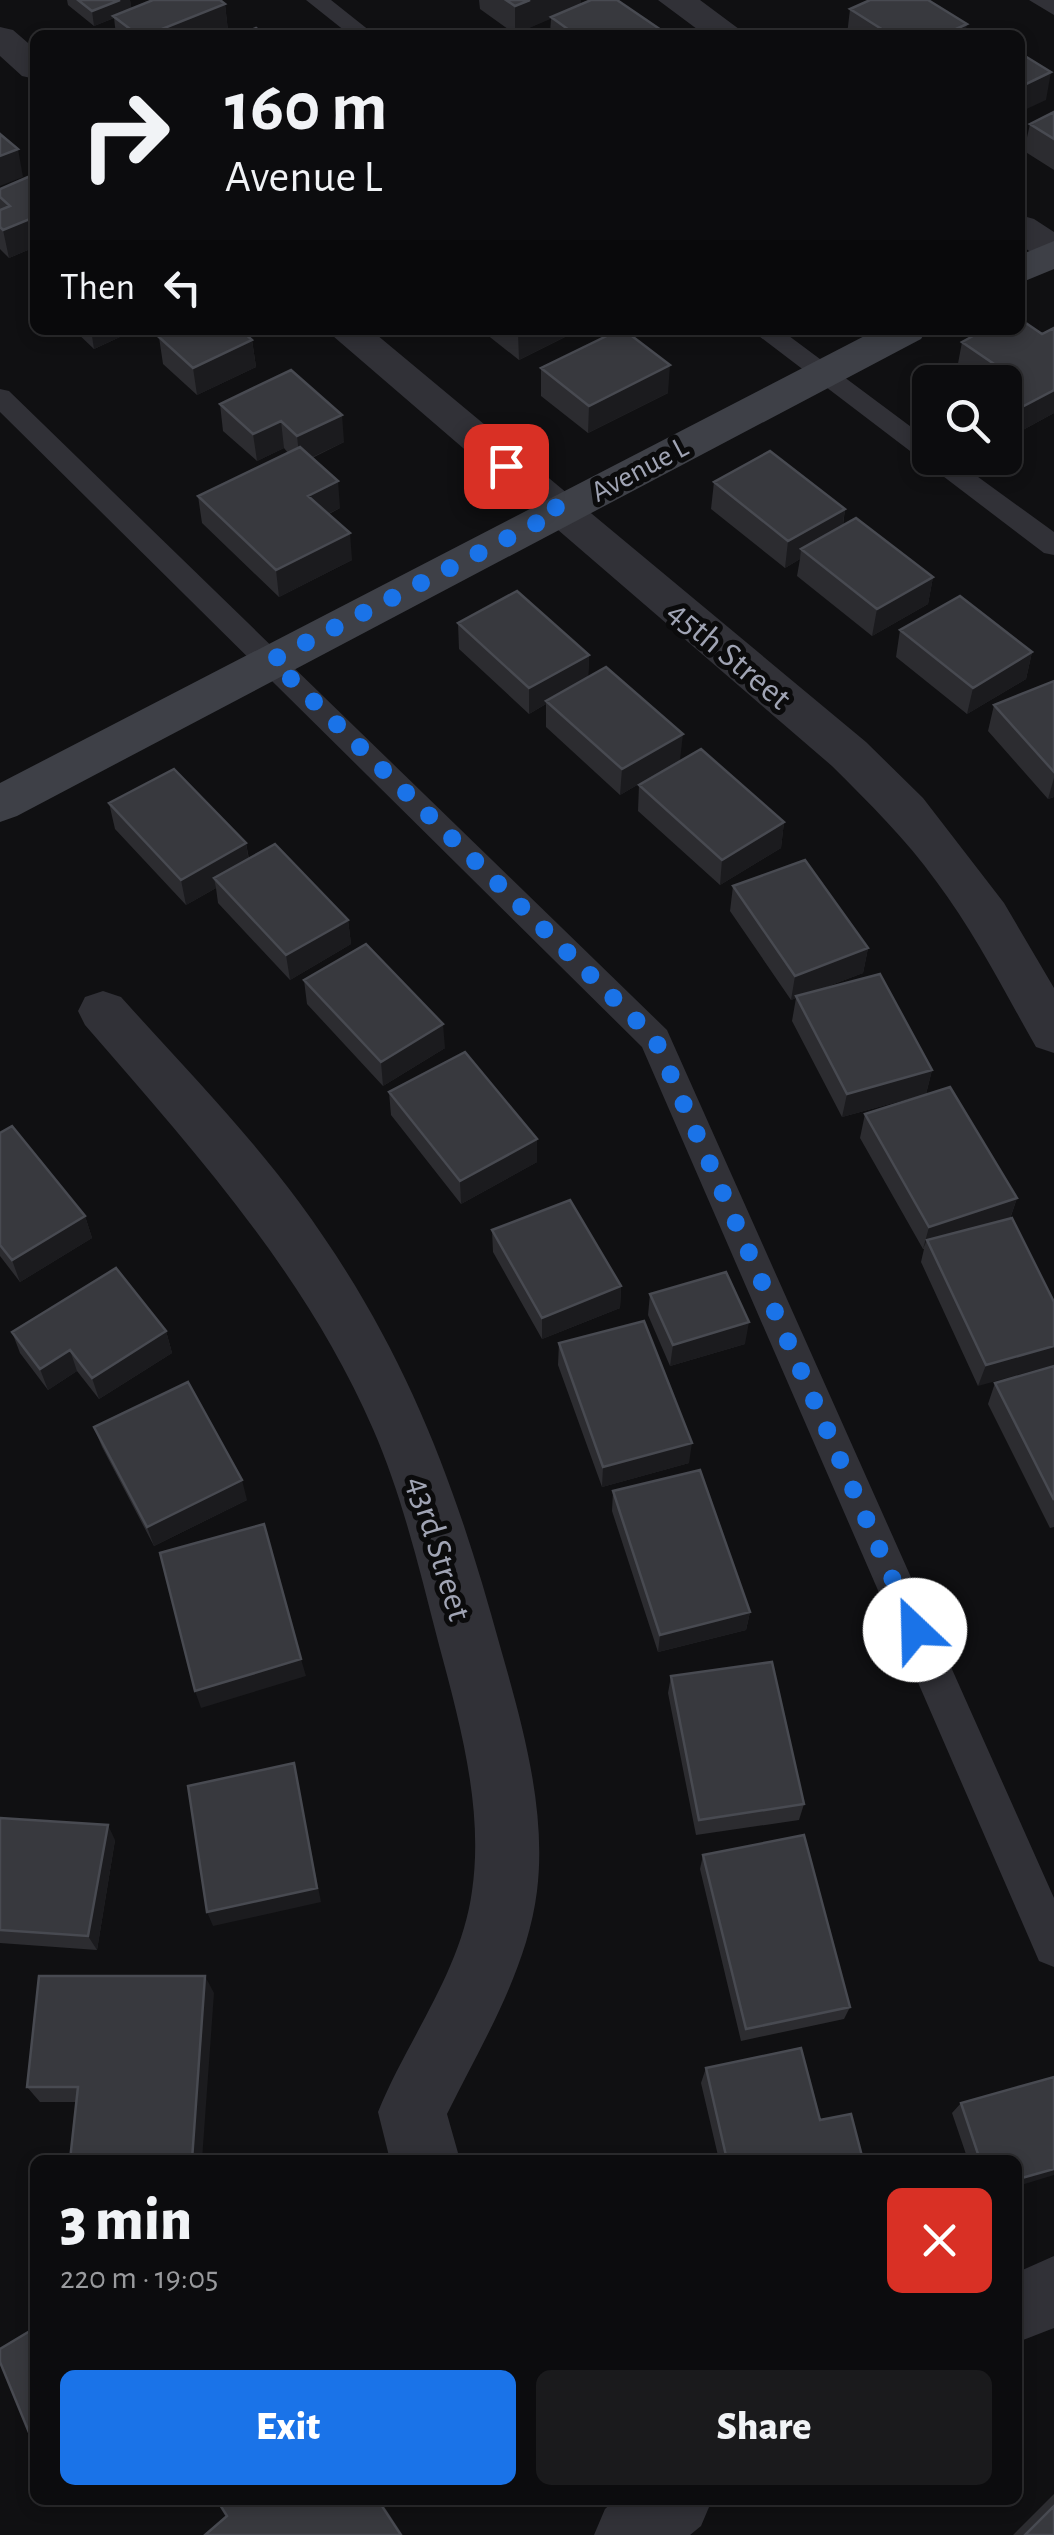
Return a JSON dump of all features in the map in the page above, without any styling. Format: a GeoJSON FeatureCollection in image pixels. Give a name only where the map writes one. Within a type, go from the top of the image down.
{"type":"FeatureCollection","features":[{"type":"Feature","properties":{"kind":"street"},"geometry":{"type":"LineString","coordinates":[[676,0],[721,30]]}},
{"type":"Feature","properties":{"kind":"street"},"geometry":{"type":"LineString","coordinates":[[0,38],[30,64]]}},
{"type":"Feature","properties":{"kind":"street"},"geometry":{"type":"LineString","coordinates":[[1025,231],[1054,252],[1025,268]]}},
{"type":"Feature","properties":{"kind":"street","name":"45th Street"},"geometry":{"type":"LineString","coordinates":[[352,335],[848,754],[906,810],[987,916],[1054,1033]]}},
{"type":"Feature","properties":{"kind":"street","name":"Avenue L"},"geometry":{"type":"LineString","coordinates":[[0,804],[897,335]]}},
{"type":"Feature","properties":{"kind":"street","name":"43rd Street"},"geometry":{"type":"LineString","coordinates":[[103,1011],[260,1192],[301,1248],[335,1300],[390,1402],[434,1510],[480,1683],[507,1834],[505,1892],[486,1960],[412,2112],[424,2155]]}},
{"type":"Feature","properties":{"kind":"street"},"geometry":{"type":"LineString","coordinates":[[1022,2304],[1054,2292]]}},
{"type":"Feature","properties":{"kind":"lane"},"geometry":{"type":"LineString","coordinates":[[317,0],[357,30]]}},
{"type":"Feature","properties":{"kind":"lane"},"geometry":{"type":"LineString","coordinates":[[1040,0],[1054,8]]}},
{"type":"Feature","properties":{"kind":"lane"},"geometry":{"type":"LineString","coordinates":[[771,335],[912,440]]}},
{"type":"Feature","properties":{"kind":"lane"},"geometry":{"type":"LineString","coordinates":[[0,396],[655,1039],[1054,1946]]}},
{"type":"Feature","properties":{"kind":"lane"},"geometry":{"type":"LineString","coordinates":[[959,475],[1054,546]]}},
{"type":"Feature","properties":{"kind":"building"},"geometry":{"type":"Polygon","coordinates":[[[78,0],[120,0],[92,11],[78,0]]]}},
{"type":"Feature","properties":{"kind":"building"},"geometry":{"type":"Polygon","coordinates":[[[153,0],[220,0],[225,4],[160,30],[131,30],[113,16],[153,0]]]}},
{"type":"Feature","properties":{"kind":"building"},"geometry":{"type":"Polygon","coordinates":[[[506,0],[530,0],[515,6],[506,0]]]}},
{"type":"Feature","properties":{"kind":"building"},"geometry":{"type":"Polygon","coordinates":[[[591,0],[617,0],[661,30],[569,30],[551,17],[591,0]]]}},
{"type":"Feature","properties":{"kind":"building"},"geometry":{"type":"Polygon","coordinates":[[[870,0],[928,0],[967,24],[954,30],[883,30],[850,9],[870,0]]]}},
{"type":"Feature","properties":{"kind":"building"},"geometry":{"type":"Polygon","coordinates":[[[1025,56],[1051,72],[1025,85],[1025,56]]]}},
{"type":"Feature","properties":{"kind":"building"},"geometry":{"type":"Polygon","coordinates":[[[1054,112],[1054,139],[1030,124],[1054,112]]]}},
{"type":"Feature","properties":{"kind":"building"},"geometry":{"type":"Polygon","coordinates":[[[0,134],[18,149],[0,156],[0,134]]]}},
{"type":"Feature","properties":{"kind":"building"},"geometry":{"type":"Polygon","coordinates":[[[30,176],[30,219],[3,230],[0,227],[0,210],[10,206],[0,197],[0,189],[30,176]]]}},
{"type":"Feature","properties":{"kind":"building"},"geometry":{"type":"Polygon","coordinates":[[[1025,322],[1042,334],[1054,328],[1054,390],[1022,407],[1022,365],[996,365],[962,342],[975,335],[1025,335],[1025,322]]]}},
{"type":"Feature","properties":{"kind":"building"},"geometry":{"type":"Polygon","coordinates":[[[246,335],[252,340],[193,368],[159,337],[246,335]]]}},
{"type":"Feature","properties":{"kind":"building"},"geometry":{"type":"Polygon","coordinates":[[[609,335],[631,335],[670,365],[589,406],[541,368],[609,335]]]}},
{"type":"Feature","properties":{"kind":"building"},"geometry":{"type":"Polygon","coordinates":[[[291,370],[342,415],[297,436],[281,421],[253,434],[220,404],[291,370]]]}},
{"type":"Feature","properties":{"kind":"building"},"geometry":{"type":"Polygon","coordinates":[[[300,447],[338,481],[308,496],[350,533],[276,570],[198,496],[300,447]]]}},
{"type":"Feature","properties":{"kind":"building"},"geometry":{"type":"Polygon","coordinates":[[[770,451],[845,509],[788,541],[714,482],[770,451]]]}},
{"type":"Feature","properties":{"kind":"building"},"geometry":{"type":"Polygon","coordinates":[[[856,518],[933,577],[877,609],[801,549],[856,518]]]}},
{"type":"Feature","properties":{"kind":"building"},"geometry":{"type":"Polygon","coordinates":[[[517,591],[589,655],[529,688],[458,623],[517,591]]]}},
{"type":"Feature","properties":{"kind":"building"},"geometry":{"type":"Polygon","coordinates":[[[960,596],[1032,652],[973,688],[900,630],[960,596]]]}},
{"type":"Feature","properties":{"kind":"building"},"geometry":{"type":"Polygon","coordinates":[[[606,667],[683,734],[622,769],[546,701],[606,667]]]}},
{"type":"Feature","properties":{"kind":"building"},"geometry":{"type":"Polygon","coordinates":[[[1054,681],[1054,772],[994,705],[1054,681]]]}},
{"type":"Feature","properties":{"kind":"building"},"geometry":{"type":"Polygon","coordinates":[[[701,749],[784,822],[722,860],[639,785],[701,749]]]}},
{"type":"Feature","properties":{"kind":"building"},"geometry":{"type":"Polygon","coordinates":[[[174,769],[246,843],[181,880],[109,803],[174,769]]]}},
{"type":"Feature","properties":{"kind":"building"},"geometry":{"type":"Polygon","coordinates":[[[275,844],[348,920],[286,955],[214,878],[275,844]]]}},
{"type":"Feature","properties":{"kind":"building"},"geometry":{"type":"Polygon","coordinates":[[[805,860],[868,948],[795,976],[733,886],[805,860]]]}},
{"type":"Feature","properties":{"kind":"building"},"geometry":{"type":"Polygon","coordinates":[[[366,944],[443,1024],[381,1062],[304,980],[366,944]]]}},
{"type":"Feature","properties":{"kind":"building"},"geometry":{"type":"Polygon","coordinates":[[[880,974],[932,1070],[847,1094],[796,996],[880,974]]]}},
{"type":"Feature","properties":{"kind":"building"},"geometry":{"type":"Polygon","coordinates":[[[465,1052],[537,1139],[460,1181],[389,1092],[465,1052]]]}},
{"type":"Feature","properties":{"kind":"building"},"geometry":{"type":"Polygon","coordinates":[[[950,1087],[1017,1198],[929,1227],[865,1114],[950,1087]]]}},
{"type":"Feature","properties":{"kind":"building"},"geometry":{"type":"Polygon","coordinates":[[[12,1126],[85,1216],[12,1260],[0,1245],[0,1133],[12,1126]]]}},
{"type":"Feature","properties":{"kind":"building"},"geometry":{"type":"Polygon","coordinates":[[[570,1200],[621,1286],[542,1318],[492,1230],[570,1200]]]}},
{"type":"Feature","properties":{"kind":"building"},"geometry":{"type":"Polygon","coordinates":[[[1012,1218],[1054,1302],[1054,1346],[986,1365],[927,1240],[1012,1218]]]}},
{"type":"Feature","properties":{"kind":"building"},"geometry":{"type":"Polygon","coordinates":[[[116,1268],[166,1331],[92,1378],[70,1350],[40,1369],[12,1332],[116,1268]]]}},
{"type":"Feature","properties":{"kind":"building"},"geometry":{"type":"Polygon","coordinates":[[[726,1272],[749,1322],[673,1345],[650,1294],[726,1272]]]}},
{"type":"Feature","properties":{"kind":"building"},"geometry":{"type":"Polygon","coordinates":[[[644,1321],[692,1443],[603,1467],[559,1343],[644,1321]]]}},
{"type":"Feature","properties":{"kind":"building"},"geometry":{"type":"Polygon","coordinates":[[[1054,1366],[1054,1500],[995,1383],[1054,1366]]]}},
{"type":"Feature","properties":{"kind":"building"},"geometry":{"type":"Polygon","coordinates":[[[188,1382],[242,1480],[147,1527],[94,1427],[188,1382]]]}},
{"type":"Feature","properties":{"kind":"building"},"geometry":{"type":"Polygon","coordinates":[[[700,1470],[750,1612],[660,1635],[613,1491],[700,1470]]]}},
{"type":"Feature","properties":{"kind":"building"},"geometry":{"type":"Polygon","coordinates":[[[264,1524],[301,1659],[195,1691],[160,1553],[264,1524]]]}},
{"type":"Feature","properties":{"kind":"building"},"geometry":{"type":"Polygon","coordinates":[[[772,1662],[804,1804],[699,1820],[671,1676],[772,1662]]]}},
{"type":"Feature","properties":{"kind":"building"},"geometry":{"type":"Polygon","coordinates":[[[294,1763],[317,1888],[207,1912],[188,1786],[294,1763]]]}},
{"type":"Feature","properties":{"kind":"building"},"geometry":{"type":"Polygon","coordinates":[[[0,1818],[108,1825],[88,1936],[0,1930],[0,1818]]]}},
{"type":"Feature","properties":{"kind":"building"},"geometry":{"type":"Polygon","coordinates":[[[804,1835],[850,2007],[746,2029],[703,1855],[804,1835]]]}},
{"type":"Feature","properties":{"kind":"building"},"geometry":{"type":"Polygon","coordinates":[[[39,1976],[205,1976],[192,2155],[71,2155],[78,2087],[27,2087],[39,1976]]]}},
{"type":"Feature","properties":{"kind":"building"},"geometry":{"type":"Polygon","coordinates":[[[801,2048],[820,2120],[851,2114],[862,2155],[726,2155],[706,2068],[801,2048]]]}},
{"type":"Feature","properties":{"kind":"building"},"geometry":{"type":"Polygon","coordinates":[[[1054,2077],[1054,2169],[1022,2178],[1022,2155],[978,2155],[961,2103],[1054,2077]]]}},
{"type":"Feature","properties":{"kind":"building"},"geometry":{"type":"Polygon","coordinates":[[[30,2331],[30,2435],[0,2362],[0,2349],[30,2331]]]}},
{"type":"Feature","properties":{"kind":"building"},"geometry":{"type":"Polygon","coordinates":[[[220,2505],[381,2505],[401,2535],[205,2535],[227,2516],[220,2505]]]}},
{"type":"Feature","properties":{"kind":"building"},"geometry":{"type":"Polygon","coordinates":[[[1054,2506],[1054,2535],[1025,2535],[1054,2506]]]}},
{"type":"Feature","properties":{"kind":"route"},"geometry":{"type":"LineString","coordinates":[[506,466],[560,511],[272,660],[655,1039],[915,1630]]}}]}
